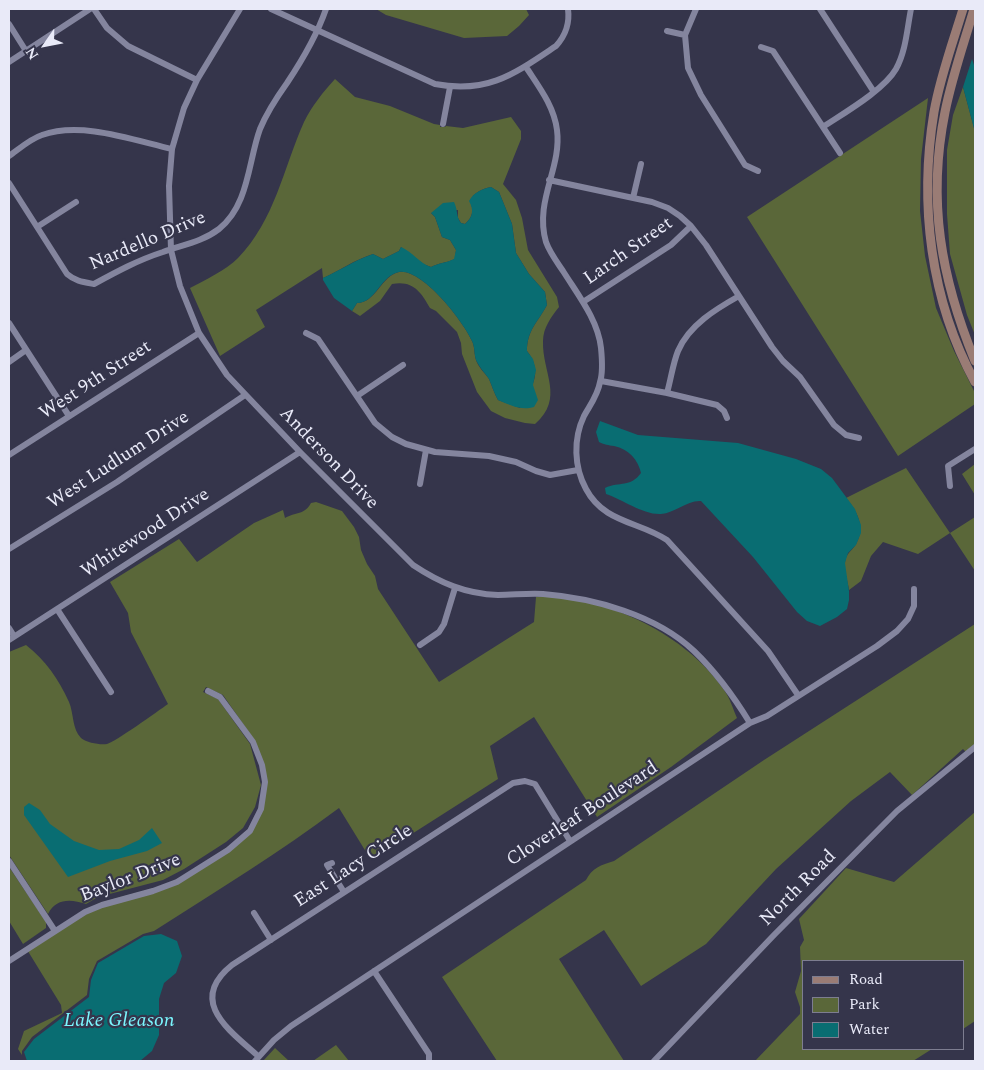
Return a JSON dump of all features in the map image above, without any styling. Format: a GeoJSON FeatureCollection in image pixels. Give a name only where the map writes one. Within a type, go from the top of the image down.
{"type":"FeatureCollection","features":[{"type":"Feature","properties":{"kind":"main road"},"geometry":{"type":"LineString","coordinates":[[963,9],[934,110],[929,145],[928,227],[933,263],[950,328],[975,382]]}},
{"type":"Feature","properties":{"kind":"main road"},"geometry":{"type":"LineString","coordinates":[[974,9],[945,110],[940,142],[937,189],[938,224],[943,261],[956,312],[975,361]]}},
{"type":"Feature","properties":{"kind":"street"},"geometry":{"type":"LineString","coordinates":[[9,62],[90,9]]}},
{"type":"Feature","properties":{"kind":"street"},"geometry":{"type":"LineString","coordinates":[[94,9],[107,28],[128,46],[197,80]]}},
{"type":"Feature","properties":{"kind":"street","name":"Anderson Drive"},"geometry":{"type":"LineString","coordinates":[[240,9],[197,80],[184,108],[172,149],[168,186],[171,250],[180,286],[199,333],[214,357],[245,395],[401,555],[429,576],[455,588],[479,594],[541,594],[581,598],[599,602],[639,617],[671,634],[693,650],[736,700],[750,723]]}},
{"type":"Feature","properties":{"kind":"street"},"geometry":{"type":"LineString","coordinates":[[271,9],[435,84],[450,87],[480,86],[506,78],[526,67],[556,46],[562,39],[568,24],[568,9]]}},
{"type":"Feature","properties":{"kind":"street","name":"Nardello Drive"},"geometry":{"type":"LineString","coordinates":[[37,227],[67,274],[81,282],[94,284],[124,267],[205,238],[227,221],[239,203],[261,127],[273,103],[318,31],[326,9]]}},
{"type":"Feature","properties":{"kind":"street"},"geometry":{"type":"LineString","coordinates":[[696,9],[685,35],[688,68],[700,95],[745,164],[758,172]]}},
{"type":"Feature","properties":{"kind":"street"},"geometry":{"type":"LineString","coordinates":[[820,9],[874,92]]}},
{"type":"Feature","properties":{"kind":"street"},"geometry":{"type":"LineString","coordinates":[[823,127],[874,92],[896,70],[903,52],[911,9]]}},
{"type":"Feature","properties":{"kind":"street"},"geometry":{"type":"LineString","coordinates":[[9,24],[26,51]]}},
{"type":"Feature","properties":{"kind":"street"},"geometry":{"type":"LineString","coordinates":[[667,31],[685,35]]}},
{"type":"Feature","properties":{"kind":"street"},"geometry":{"type":"LineString","coordinates":[[761,47],[772,51],[840,152]]}},
{"type":"Feature","properties":{"kind":"street"},"geometry":{"type":"LineString","coordinates":[[526,67],[549,102],[556,123],[558,143],[543,206],[543,226],[547,243],[554,257],[584,302],[598,334],[602,349],[601,381],[577,436],[578,470],[589,495],[606,512],[620,521],[660,535],[677,549],[768,652],[798,695]]}},
{"type":"Feature","properties":{"kind":"street"},"geometry":{"type":"LineString","coordinates":[[443,124],[450,87]]}},
{"type":"Feature","properties":{"kind":"street"},"geometry":{"type":"LineString","coordinates":[[9,156],[41,136],[71,130],[100,133],[172,149]]}},
{"type":"Feature","properties":{"kind":"street"},"geometry":{"type":"LineString","coordinates":[[633,198],[642,164]]}},
{"type":"Feature","properties":{"kind":"street"},"geometry":{"type":"LineString","coordinates":[[549,180],[652,202],[668,208],[680,216],[691,226],[706,245],[783,362],[805,383],[834,425],[846,435],[858,438]]}},
{"type":"Feature","properties":{"kind":"street"},"geometry":{"type":"LineString","coordinates":[[9,183],[37,227],[76,202]]}},
{"type":"Feature","properties":{"kind":"street","name":"Larch Street"},"geometry":{"type":"LineString","coordinates":[[584,302],[671,245],[691,226]]}},
{"type":"Feature","properties":{"kind":"street"},"geometry":{"type":"LineString","coordinates":[[667,393],[678,352],[689,332],[710,314],[739,296]]}},
{"type":"Feature","properties":{"kind":"street"},"geometry":{"type":"LineString","coordinates":[[9,323],[70,416]]}},
{"type":"Feature","properties":{"kind":"street","name":"West 9th Street"},"geometry":{"type":"LineString","coordinates":[[9,456],[199,333]]}},
{"type":"Feature","properties":{"kind":"street"},"geometry":{"type":"LineString","coordinates":[[306,333],[318,339],[367,413],[383,430],[406,444],[426,450],[490,456],[516,462],[550,475],[578,470]]}},
{"type":"Feature","properties":{"kind":"street"},"geometry":{"type":"LineString","coordinates":[[9,362],[26,350]]}},
{"type":"Feature","properties":{"kind":"street"},"geometry":{"type":"LineString","coordinates":[[357,396],[403,365]]}},
{"type":"Feature","properties":{"kind":"street"},"geometry":{"type":"LineString","coordinates":[[601,381],[667,393],[717,405],[728,418]]}},
{"type":"Feature","properties":{"kind":"street","name":"West Ludlum Drive"},"geometry":{"type":"LineString","coordinates":[[9,549],[117,482],[245,395]]}},
{"type":"Feature","properties":{"kind":"street"},"geometry":{"type":"LineString","coordinates":[[950,486],[948,466],[975,449]]}},
{"type":"Feature","properties":{"kind":"street"},"geometry":{"type":"LineString","coordinates":[[420,484],[426,450]]}},
{"type":"Feature","properties":{"kind":"street","name":"Whitewood Drive"},"geometry":{"type":"LineString","coordinates":[[11,638],[300,452]]}},
{"type":"Feature","properties":{"kind":"street"},"geometry":{"type":"LineString","coordinates":[[420,645],[439,632],[444,624],[455,588]]}},
{"type":"Feature","properties":{"kind":"street","name":"Cloverleaf Boulevard"},"geometry":{"type":"LineString","coordinates":[[256,1059],[291,1026],[374,970],[750,723],[767,716],[877,646],[897,631],[908,619],[914,606],[914,589]]}},
{"type":"Feature","properties":{"kind":"street"},"geometry":{"type":"LineString","coordinates":[[57,609],[111,692]]}},
{"type":"Feature","properties":{"kind":"street"},"geometry":{"type":"LineString","coordinates":[[9,628],[11,638]]}},
{"type":"Feature","properties":{"kind":"street","name":"Baylor Drive"},"geometry":{"type":"LineString","coordinates":[[9,961],[85,912],[177,882],[228,850],[250,831],[261,809],[265,782],[262,765],[253,742],[220,697],[208,691]]}},
{"type":"Feature","properties":{"kind":"street","name":"North Road"},"geometry":{"type":"LineString","coordinates":[[654,1061],[774,935],[897,811],[975,747]]}},
{"type":"Feature","properties":{"kind":"street","name":"East Lacy Circle"},"geometry":{"type":"LineString","coordinates":[[256,1059],[224,1025],[214,1007],[211,993],[222,972],[513,783],[526,781],[535,784],[570,841]]}},
{"type":"Feature","properties":{"kind":"street"},"geometry":{"type":"LineString","coordinates":[[9,861],[55,931]]}},
{"type":"Feature","properties":{"kind":"street"},"geometry":{"type":"LineString","coordinates":[[332,863],[327,865],[344,892]]}},
{"type":"Feature","properties":{"kind":"street"},"geometry":{"type":"LineString","coordinates":[[254,912],[270,940]]}},
{"type":"Feature","properties":{"kind":"street"},"geometry":{"type":"LineString","coordinates":[[374,970],[429,1054],[429,1061]]}},
{"type":"Feature","properties":{"kind":"green space"},"geometry":{"type":"Polygon","coordinates":[[[376,9],[526,9],[529,15],[507,36],[464,38],[386,15],[376,9]]]}},
{"type":"Feature","properties":{"kind":"green space"},"geometry":{"type":"Polygon","coordinates":[[[335,79],[355,97],[390,106],[440,125],[440,127],[463,128],[511,117],[521,131],[521,139],[503,184],[516,200],[522,218],[528,250],[557,297],[559,307],[548,323],[543,336],[550,385],[549,405],[535,424],[505,418],[491,411],[477,392],[462,354],[457,332],[436,311],[430,308],[416,288],[406,284],[392,284],[380,301],[360,316],[352,311],[357,303],[369,299],[393,274],[399,272],[408,273],[419,278],[441,298],[468,332],[473,343],[477,363],[489,379],[498,400],[520,408],[532,387],[535,373],[535,366],[527,351],[527,344],[534,326],[547,305],[545,292],[529,274],[516,253],[512,224],[499,192],[491,187],[474,195],[470,201],[472,213],[470,219],[465,224],[461,223],[458,218],[458,210],[431,213],[435,217],[442,237],[450,240],[456,250],[455,259],[431,267],[423,264],[401,247],[399,251],[383,259],[373,254],[323,278],[322,268],[256,310],[265,327],[220,356],[190,288],[228,267],[251,243],[270,211],[304,122],[318,99],[335,79]]]}},
{"type":"Feature","properties":{"kind":"green space"},"geometry":{"type":"Polygon","coordinates":[[[963,87],[975,132],[975,335],[967,315],[950,254],[947,214],[947,150],[953,115],[963,87]]]}},
{"type":"Feature","properties":{"kind":"green space"},"geometry":{"type":"Polygon","coordinates":[[[928,98],[921,159],[920,211],[925,256],[936,308],[954,351],[975,393],[975,404],[898,456],[747,217],[928,98]]]}},
{"type":"Feature","properties":{"kind":"green space"},"geometry":{"type":"Polygon","coordinates":[[[975,464],[975,495],[962,474],[975,464]]]}},
{"type":"Feature","properties":{"kind":"green space"},"geometry":{"type":"Polygon","coordinates":[[[906,468],[950,533],[918,554],[883,542],[871,556],[861,581],[849,590],[845,560],[859,538],[860,525],[854,508],[846,498],[906,468]]]}},
{"type":"Feature","properties":{"kind":"green space"},"geometry":{"type":"Polygon","coordinates":[[[316,502],[342,511],[354,527],[367,564],[375,576],[378,589],[439,682],[534,622],[536,597],[562,598],[588,602],[615,610],[641,621],[665,635],[688,651],[708,670],[726,693],[737,718],[671,767],[597,817],[534,717],[490,746],[498,779],[371,860],[339,808],[271,856],[154,931],[143,934],[97,961],[89,979],[87,995],[32,1037],[22,1051],[22,1055],[18,1049],[24,1031],[62,1013],[61,1005],[26,948],[99,903],[165,885],[187,874],[229,846],[247,831],[260,809],[267,785],[255,741],[223,695],[206,687],[203,692],[218,699],[250,744],[261,785],[255,807],[243,828],[226,842],[163,880],[98,897],[86,904],[75,901],[60,902],[48,914],[9,855],[9,652],[26,645],[45,664],[56,678],[69,702],[76,730],[81,738],[97,744],[112,742],[168,704],[131,632],[128,613],[110,582],[179,539],[197,562],[254,523],[283,510],[285,518],[306,510],[311,503],[316,502]]]}},
{"type":"Feature","properties":{"kind":"green space"},"geometry":{"type":"Polygon","coordinates":[[[975,517],[975,571],[950,533],[975,517]]]}},
{"type":"Feature","properties":{"kind":"green space"},"geometry":{"type":"Polygon","coordinates":[[[975,624],[975,744],[966,752],[963,749],[912,795],[890,772],[851,801],[776,869],[706,944],[641,986],[604,930],[559,959],[624,1061],[497,1061],[442,977],[586,880],[597,868],[614,861],[764,760],[975,624]]]}},
{"type":"Feature","properties":{"kind":"green space"},"geometry":{"type":"Polygon","coordinates":[[[975,812],[975,1021],[964,1028],[964,960],[802,960],[802,1050],[930,1050],[913,1061],[755,1061],[800,1014],[800,1007],[795,992],[801,971],[800,947],[804,940],[799,919],[846,868],[894,882],[975,812]]]}},
{"type":"Feature","properties":{"kind":"green space"},"geometry":{"type":"Polygon","coordinates":[[[9,867],[46,922],[46,928],[23,944],[9,921],[9,867]]]}},
{"type":"Feature","properties":{"kind":"green space"},"geometry":{"type":"Polygon","coordinates":[[[336,1045],[349,1061],[313,1061],[336,1045]]]}},
{"type":"Feature","properties":{"kind":"green space"},"geometry":{"type":"Polygon","coordinates":[[[275,1048],[289,1061],[263,1061],[275,1048]]]}},
{"type":"Feature","properties":{"kind":"water"},"geometry":{"type":"Polygon","coordinates":[[[972,59],[975,68],[975,132],[963,87],[972,59]]]}},
{"type":"Feature","properties":{"kind":"water"},"geometry":{"type":"Polygon","coordinates":[[[491,187],[499,192],[512,224],[516,253],[529,274],[545,292],[547,305],[531,332],[527,344],[527,351],[533,359],[536,370],[533,385],[538,400],[534,407],[529,408],[516,407],[498,400],[489,379],[476,360],[473,343],[468,332],[441,298],[419,278],[408,273],[399,272],[393,274],[369,299],[357,303],[352,311],[334,298],[323,280],[323,278],[373,254],[383,259],[399,251],[401,247],[431,267],[454,259],[456,250],[450,240],[442,237],[435,217],[431,213],[443,203],[454,202],[459,221],[465,224],[470,219],[472,213],[469,201],[473,195],[491,187]]]}},
{"type":"Feature","properties":{"kind":"water"},"geometry":{"type":"Polygon","coordinates":[[[600,421],[638,435],[738,443],[796,459],[821,469],[832,478],[855,509],[861,525],[861,533],[856,545],[848,553],[845,563],[849,591],[847,609],[820,626],[807,621],[797,612],[753,557],[701,501],[691,502],[666,513],[654,514],[606,494],[605,488],[633,481],[641,473],[638,464],[628,452],[619,447],[599,442],[596,432],[600,421]]]}},
{"type":"Feature","properties":{"kind":"water"},"geometry":{"type":"Polygon","coordinates":[[[29,803],[40,810],[50,824],[74,841],[99,850],[119,849],[139,840],[152,828],[162,843],[147,851],[110,861],[68,877],[24,815],[24,807],[29,803]]]}},
{"type":"Feature","properties":{"kind":"water","name":"Lake Gleason"},"geometry":{"type":"Polygon","coordinates":[[[161,934],[177,941],[182,956],[176,973],[164,983],[159,999],[159,1035],[152,1051],[140,1061],[27,1061],[24,1052],[34,1039],[89,997],[91,980],[98,963],[144,936],[161,934]]]}}]}
